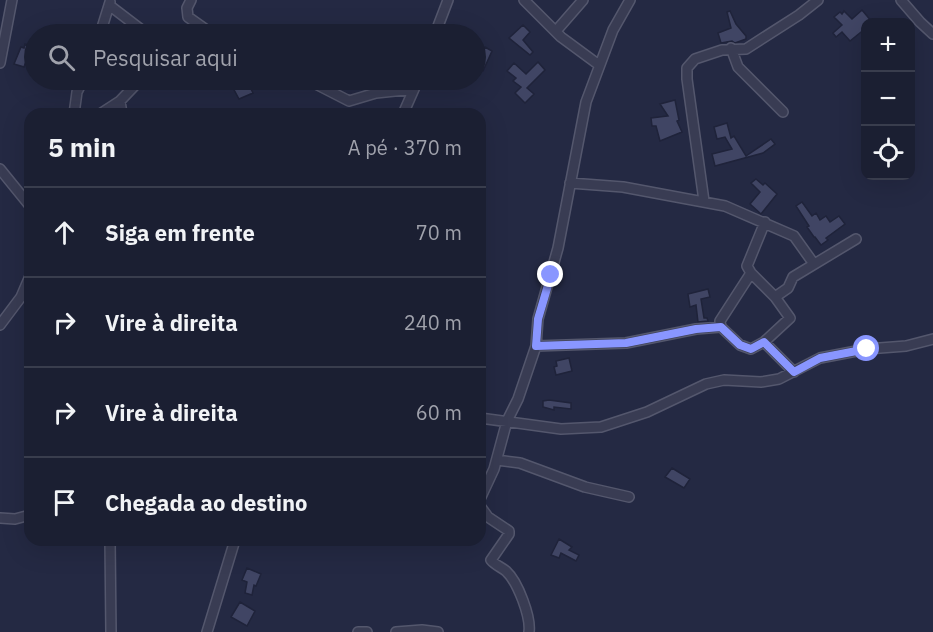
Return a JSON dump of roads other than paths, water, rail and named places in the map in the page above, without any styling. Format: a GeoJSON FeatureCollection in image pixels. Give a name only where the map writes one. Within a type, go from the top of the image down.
{"type":"FeatureCollection","features":[{"type":"Feature","properties":{"kind":"street"},"geometry":{"type":"LineString","coordinates":[[0,63],[12,0]]}},
{"type":"Feature","properties":{"kind":"street"},"geometry":{"type":"LineString","coordinates":[[191,0],[187,8],[188,17],[198,24]]}},
{"type":"Feature","properties":{"kind":"street"},"geometry":{"type":"LineString","coordinates":[[439,24],[448,0]]}},
{"type":"Feature","properties":{"kind":"street"},"geometry":{"type":"LineString","coordinates":[[524,0],[561,37],[599,65]]}},
{"type":"Feature","properties":{"kind":"street"},"geometry":{"type":"LineString","coordinates":[[556,31],[583,0]]}},
{"type":"Feature","properties":{"kind":"street"},"geometry":{"type":"LineString","coordinates":[[486,484],[536,346],[538,319],[558,248],[586,102],[613,30],[630,0]]}},
{"type":"Feature","properties":{"kind":"street"},"geometry":{"type":"LineString","coordinates":[[704,201],[687,68],[696,59],[731,48],[746,49],[818,0]]}},
{"type":"Feature","properties":{"kind":"street"},"geometry":{"type":"LineString","coordinates":[[901,0],[933,34]]}},
{"type":"Feature","properties":{"kind":"street"},"geometry":{"type":"LineString","coordinates":[[103,24],[110,2],[135,24]]}},
{"type":"Feature","properties":{"kind":"street"},"geometry":{"type":"LineString","coordinates":[[731,48],[738,67],[783,112]]}},
{"type":"Feature","properties":{"kind":"street"},"geometry":{"type":"LineString","coordinates":[[75,108],[78,90]]}},
{"type":"Feature","properties":{"kind":"street"},"geometry":{"type":"LineString","coordinates":[[109,108],[130,90]]}},
{"type":"Feature","properties":{"kind":"street"},"geometry":{"type":"LineString","coordinates":[[328,90],[349,101],[376,93],[404,90]]}},
{"type":"Feature","properties":{"kind":"street"},"geometry":{"type":"LineString","coordinates":[[406,108],[414,90]]}},
{"type":"Feature","properties":{"kind":"street"},"geometry":{"type":"LineString","coordinates":[[120,101],[121,108]]}},
{"type":"Feature","properties":{"kind":"street"},"geometry":{"type":"LineString","coordinates":[[0,169],[24,195]]}},
{"type":"Feature","properties":{"kind":"street"},"geometry":{"type":"LineString","coordinates":[[570,183],[623,187],[725,206],[794,236],[814,264]]}},
{"type":"Feature","properties":{"kind":"street"},"geometry":{"type":"LineString","coordinates":[[751,273],[720,321],[721,327],[744,347],[751,349],[764,342],[790,318],[775,297],[747,266],[765,222]]}},
{"type":"Feature","properties":{"kind":"street"},"geometry":{"type":"LineString","coordinates":[[775,297],[788,288],[793,277],[856,240]]}},
{"type":"Feature","properties":{"kind":"street"},"geometry":{"type":"LineString","coordinates":[[0,325],[24,290]]}},
{"type":"Feature","properties":{"kind":"street"},"geometry":{"type":"LineString","coordinates":[[536,346],[626,343],[696,329],[721,327]]}},
{"type":"Feature","properties":{"kind":"street"},"geometry":{"type":"LineString","coordinates":[[486,419],[561,429],[601,427],[647,412],[706,384],[724,380],[761,382],[779,379],[820,358],[867,349],[906,346],[933,339]]}},
{"type":"Feature","properties":{"kind":"street"},"geometry":{"type":"LineString","coordinates":[[764,342],[794,372]]}},
{"type":"Feature","properties":{"kind":"street"},"geometry":{"type":"LineString","coordinates":[[496,460],[520,463],[585,487],[629,497]]}},
{"type":"Feature","properties":{"kind":"street"},"geometry":{"type":"LineString","coordinates":[[486,514],[509,531],[491,560],[506,570],[511,577],[528,610],[530,632]]}},
{"type":"Feature","properties":{"kind":"street"},"geometry":{"type":"LineString","coordinates":[[0,518],[15,519],[24,516]]}},
{"type":"Feature","properties":{"kind":"street"},"geometry":{"type":"LineString","coordinates":[[110,546],[111,632]]}},
{"type":"Feature","properties":{"kind":"street"},"geometry":{"type":"LineString","coordinates":[[207,632],[233,546]]}},
{"type":"Feature","properties":{"kind":"street"},"geometry":{"type":"LineString","coordinates":[[396,632],[422,630],[438,632]]}},
{"type":"Feature","properties":{"kind":"street"},"geometry":{"type":"LineString","coordinates":[[358,632],[367,632]]}}]}
